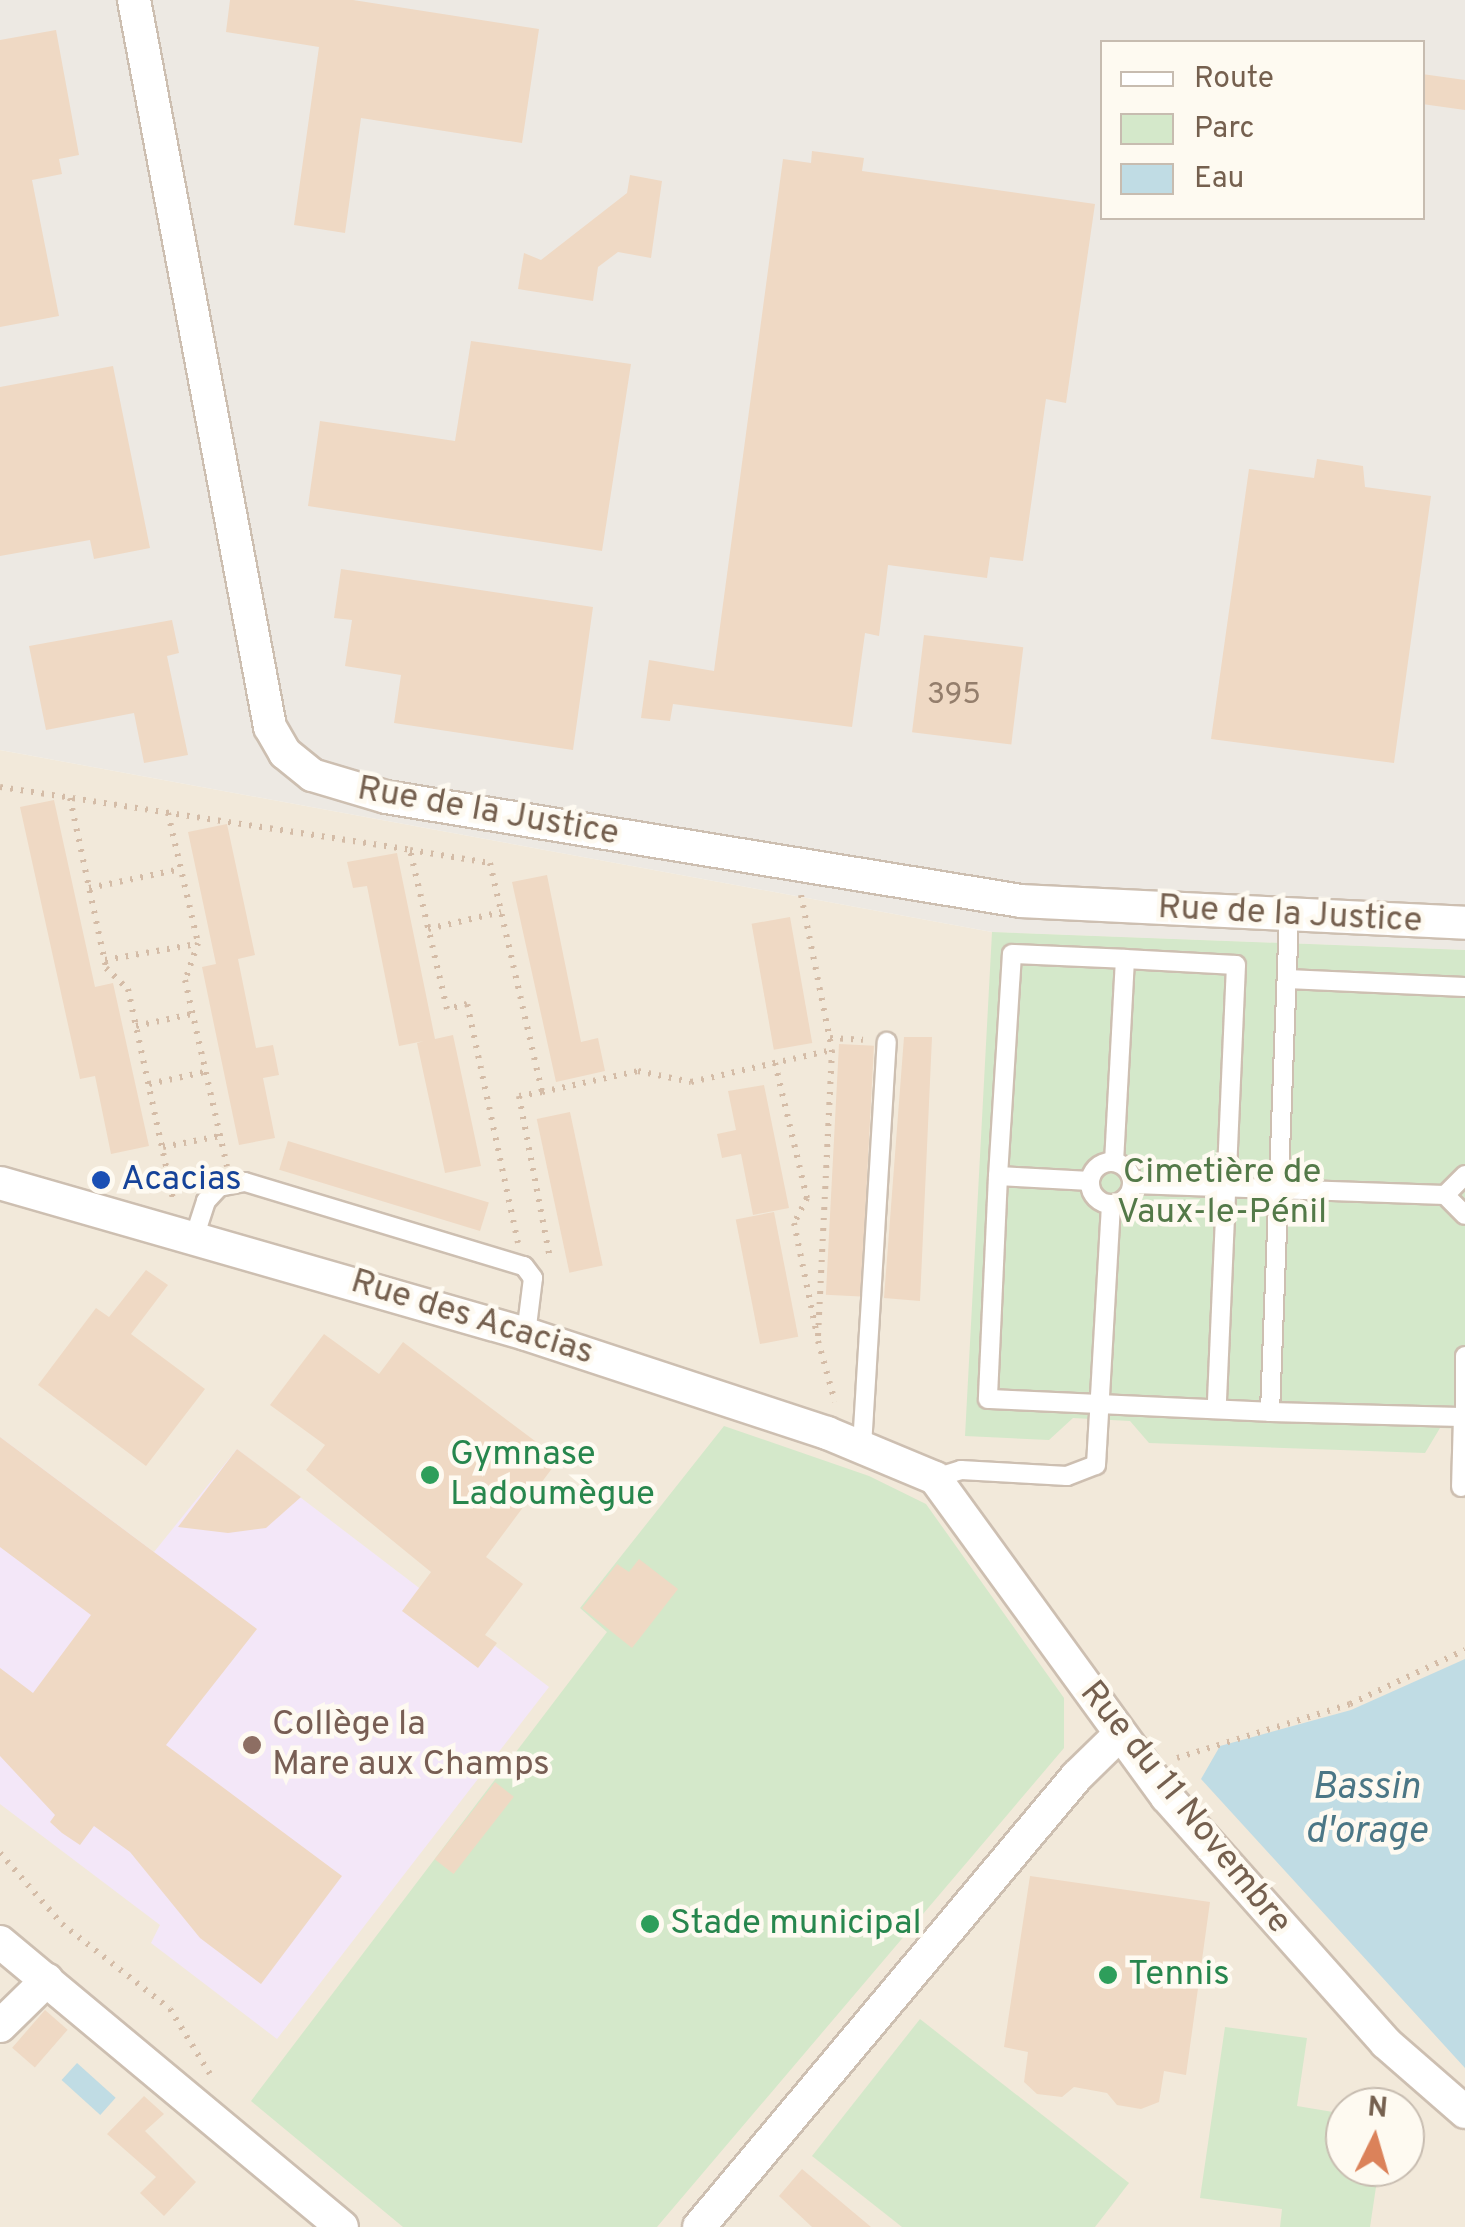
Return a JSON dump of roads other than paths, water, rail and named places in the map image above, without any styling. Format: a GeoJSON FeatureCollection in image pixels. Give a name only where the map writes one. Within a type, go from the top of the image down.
{"type":"FeatureCollection","features":[{"type":"Feature","properties":{"kind":"street","name":"Rue de la Justice"},"geometry":{"type":"LineString","coordinates":[[134,0],[276,741],[312,775],[386,797],[1021,901],[1465,923]]}},
{"type":"Feature","properties":{"kind":"street","name":"Rue des Acacias"},"geometry":{"type":"LineString","coordinates":[[0,1183],[526,1334],[827,1432],[935,1478]]}},
{"type":"Feature","properties":{"kind":"street","name":"Rue du 11 Novembre"},"geometry":{"type":"LineString","coordinates":[[935,1478],[1119,1736],[1152,1776],[1362,2017],[1465,2112]]}},
{"type":"Feature","properties":{"kind":"street"},"geometry":{"type":"LineString","coordinates":[[700,2227],[1077,1776],[1119,1736]]}},
{"type":"Feature","properties":{"kind":"street"},"geometry":{"type":"LineString","coordinates":[[0,1942],[342,2227]]}},
{"type":"Feature","properties":{"kind":"street"},"geometry":{"type":"LineString","coordinates":[[0,2026],[47,1980]]}},
{"type":"Feature","properties":{"kind":"lane"},"geometry":{"type":"LineString","coordinates":[[1270,1412],[1289,917]]}},
{"type":"Feature","properties":{"kind":"lane"},"geometry":{"type":"LineString","coordinates":[[1217,1408],[1236,965],[1012,954],[988,1399],[1270,1412],[1464,1417]]}},
{"type":"Feature","properties":{"kind":"lane"},"geometry":{"type":"LineString","coordinates":[[1114,1162],[1125,959]]}},
{"type":"Feature","properties":{"kind":"lane"},"geometry":{"type":"LineString","coordinates":[[1287,980],[1465,986]]}},
{"type":"Feature","properties":{"kind":"lane"},"geometry":{"type":"LineString","coordinates":[[862,1446],[887,1042]]}},
{"type":"Feature","properties":{"kind":"lane"},"geometry":{"type":"LineString","coordinates":[[1114,1162],[1128,1169],[1132,1184],[1128,1196],[1111,1204],[1096,1198],[1090,1182],[1095,1169],[1114,1162]]}},
{"type":"Feature","properties":{"kind":"lane"},"geometry":{"type":"LineString","coordinates":[[1445,1196],[1465,1175]]}},
{"type":"Feature","properties":{"kind":"lane"},"geometry":{"type":"LineString","coordinates":[[998,1176],[1090,1182]]}},
{"type":"Feature","properties":{"kind":"lane"},"geometry":{"type":"LineString","coordinates":[[181,1232],[206,1200],[231,1185],[245,1182],[528,1272],[526,1334]]}},
{"type":"Feature","properties":{"kind":"lane"},"geometry":{"type":"LineString","coordinates":[[1132,1184],[1445,1196],[1465,1215]]}},
{"type":"Feature","properties":{"kind":"lane"},"geometry":{"type":"LineString","coordinates":[[935,1478],[961,1470],[1066,1476],[1096,1465],[1111,1204]]}},
{"type":"Feature","properties":{"kind":"lane"},"geometry":{"type":"LineString","coordinates":[[1461,1487],[1465,1356]]}},
{"type":"Feature","properties":{"kind":"water","name":"Bassin d'orage"},"geometry":{"type":"Polygon","coordinates":[[[1465,1659],[1465,2068],[1201,1779],[1220,1746],[1351,1710],[1465,1659]]]}},
{"type":"Feature","properties":{"kind":"water"},"geometry":{"type":"Polygon","coordinates":[[[77,2063],[116,2098],[100,2115],[62,2080],[77,2063]]]}},
{"type":"Feature","properties":{"kind":"place","name":"Acacias"},"geometry":{"type":"Point","coordinates":[101,1180]}},
{"type":"Feature","properties":{"kind":"place","name":"Gymnase Ladoumègue"},"geometry":{"type":"Point","coordinates":[430,1475]}},
{"type":"Feature","properties":{"kind":"place","name":"Collège la Mare aux Champs"},"geometry":{"type":"Point","coordinates":[252,1745]}},
{"type":"Feature","properties":{"kind":"place","name":"Stade municipal"},"geometry":{"type":"Point","coordinates":[650,1924]}},
{"type":"Feature","properties":{"kind":"place","name":"Tennis"},"geometry":{"type":"Point","coordinates":[1108,1975]}},
{"type":"Feature","properties":{"kind":"park label","name":"Cimetière de Vaux-le-Pénil"},"geometry":{"type":"Point","coordinates":[1222,1193]}}]}
